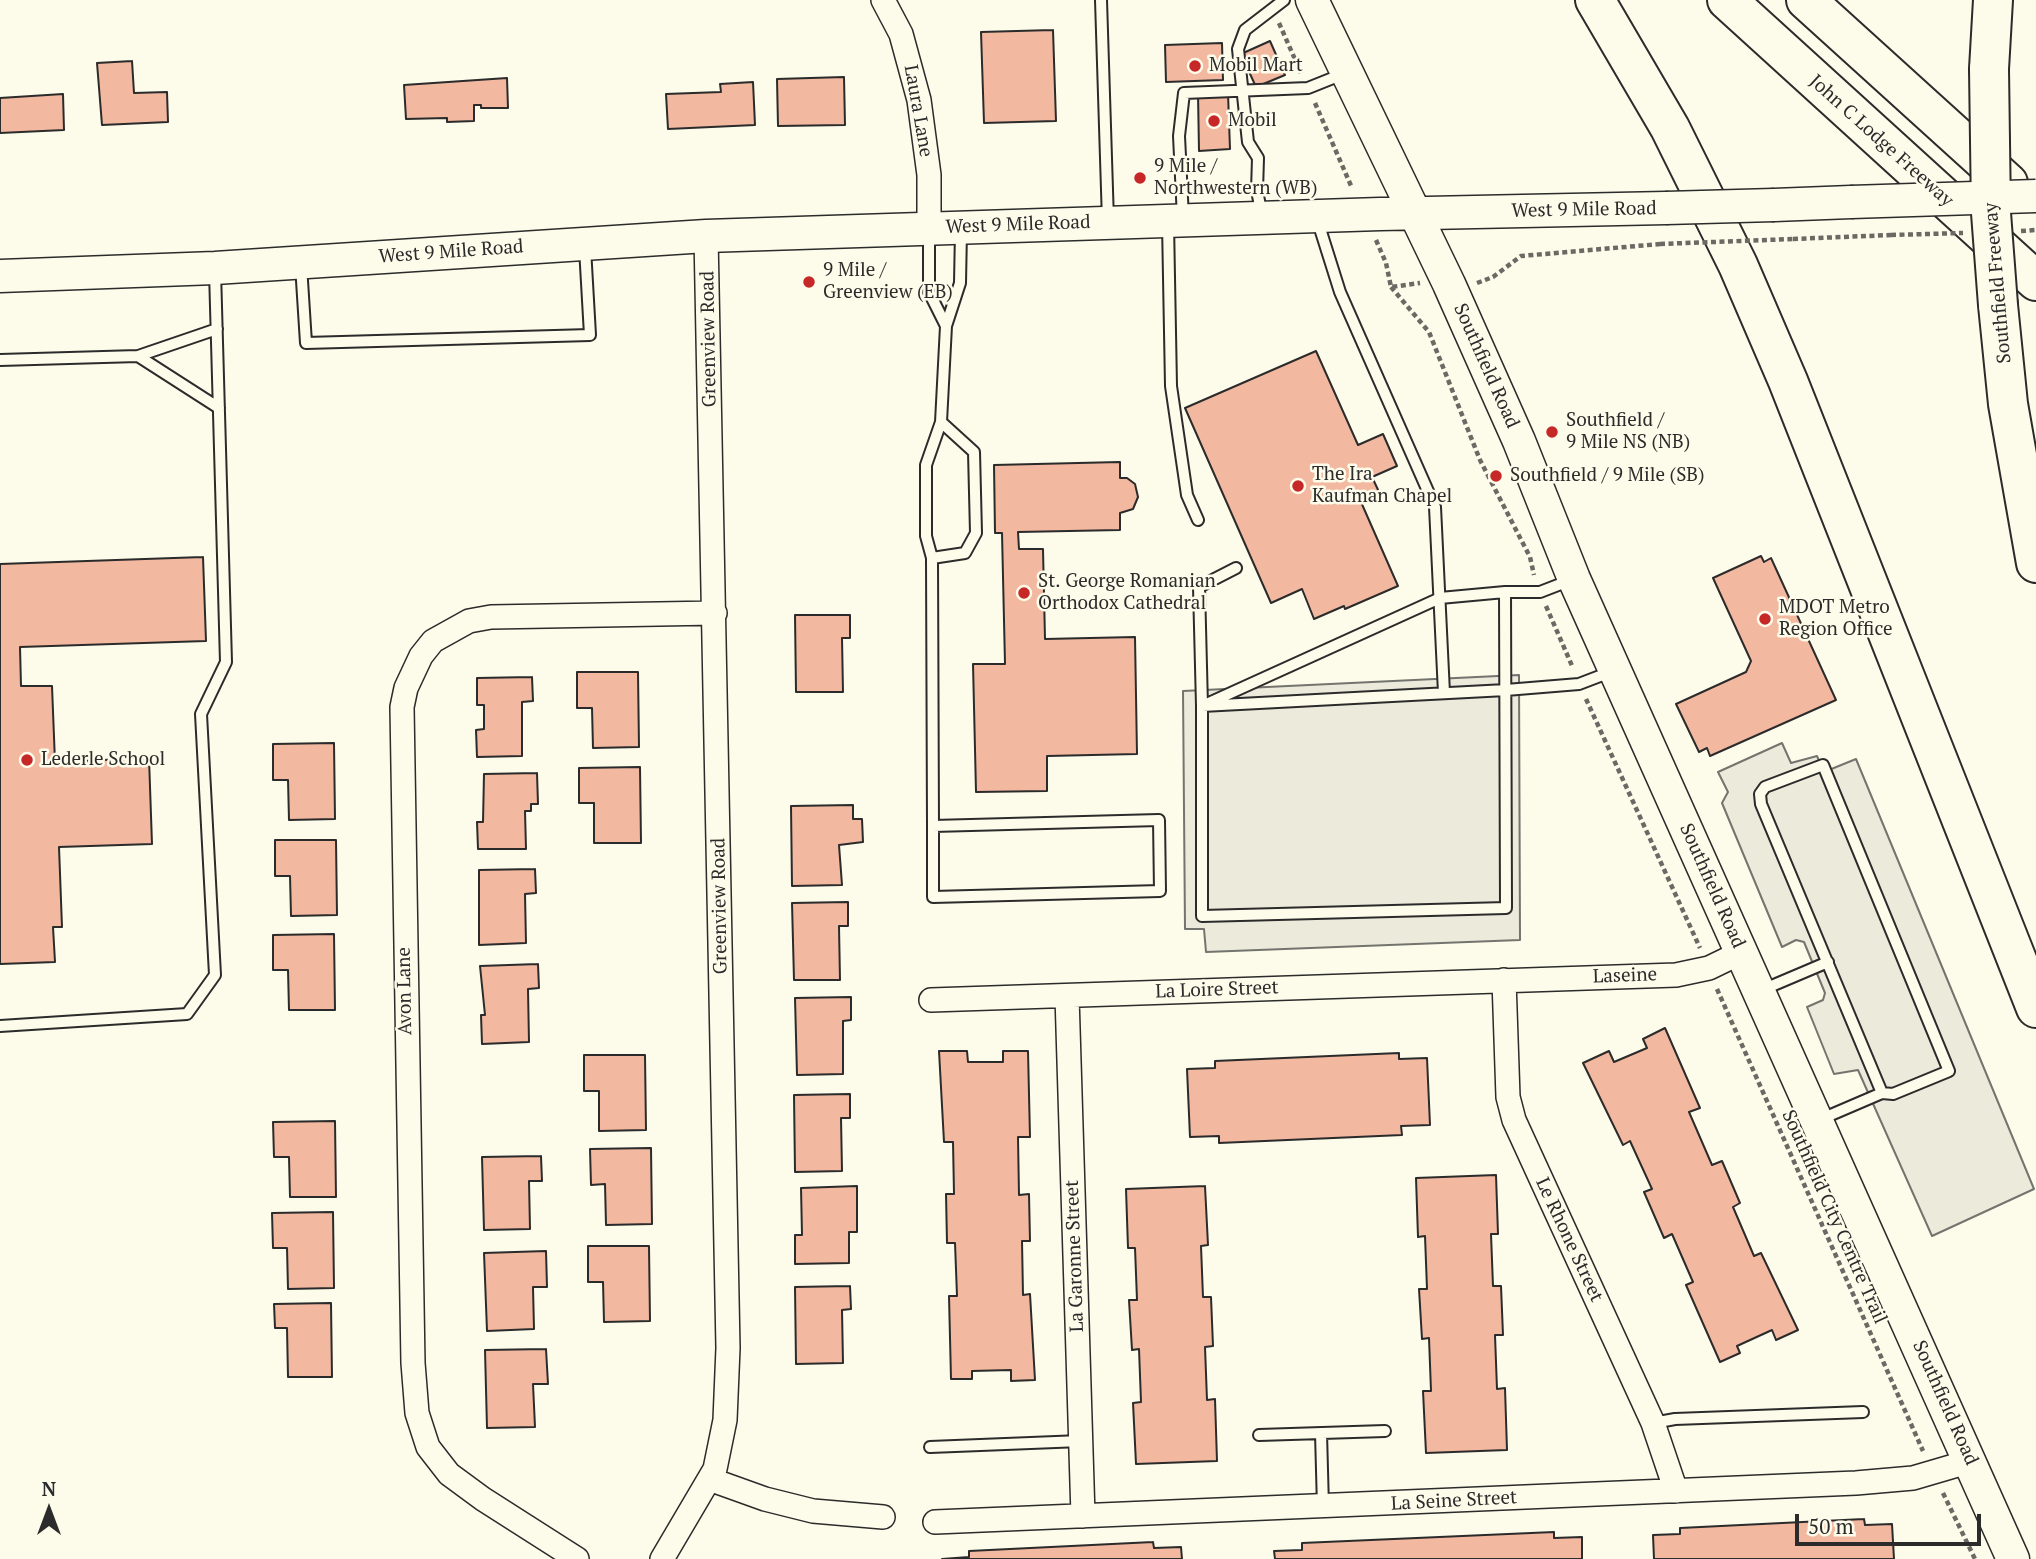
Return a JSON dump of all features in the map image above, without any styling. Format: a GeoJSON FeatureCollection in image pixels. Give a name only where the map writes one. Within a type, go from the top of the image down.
{"type":"FeatureCollection","features":[{"type":"Feature","properties":{"kind":"highway"},"geometry":{"type":"LineString","coordinates":[[1595,0],[1670,128],[1738,265],[1788,381],[2036,1008]]}},
{"type":"Feature","properties":{"kind":"highway","name":"John C Lodge Freeway"},"geometry":{"type":"LineString","coordinates":[[1727,0],[2036,281]]}},
{"type":"Feature","properties":{"kind":"highway"},"geometry":{"type":"LineString","coordinates":[[1806,0],[2036,208]]}},
{"type":"Feature","properties":{"kind":"highway","name":"Southfield Freeway"},"geometry":{"type":"LineString","coordinates":[[1993,0],[1989,127],[1991,213],[2008,404],[2036,563]]}},
{"type":"Feature","properties":{"kind":"main road","name":"Southfield Road"},"geometry":{"type":"LineString","coordinates":[[1312,0],[1412,213],[1449,284],[1519,440],[1574,579],[2013,1559]]}},
{"type":"Feature","properties":{"kind":"main road","name":"West 9 Mile Road"},"geometry":{"type":"LineString","coordinates":[[0,276],[215,268],[706,236],[1412,213],[2036,197]]}},
{"type":"Feature","properties":{"kind":"street","name":"Laura Lane"},"geometry":{"type":"LineString","coordinates":[[883,0],[904,44],[919,100],[929,175],[929,228]]}},
{"type":"Feature","properties":{"kind":"street","name":"Greenview Road"},"geometry":{"type":"LineString","coordinates":[[662,1559],[712,1479],[725,1420],[728,1348],[706,236]]}},
{"type":"Feature","properties":{"kind":"street","name":"Avon Lane"},"geometry":{"type":"LineString","coordinates":[[577,1559],[449,1474],[428,1447],[417,1413],[413,1335],[402,707],[406,688],[421,656],[433,641],[449,629],[469,621],[491,617],[715,612]]}},
{"type":"Feature","properties":{"kind":"street","name":"Laseine"},"geometry":{"type":"LineString","coordinates":[[1504,979],[1676,975],[1709,968],[1742,952]]}},
{"type":"Feature","properties":{"kind":"street","name":"La Loire Street"},"geometry":{"type":"LineString","coordinates":[[931,1000],[1504,979]]}},
{"type":"Feature","properties":{"kind":"street","name":"Le Rhone Street"},"geometry":{"type":"LineString","coordinates":[[1504,979],[1508,1097],[1514,1120],[1653,1423],[1676,1491]]}},
{"type":"Feature","properties":{"kind":"street","name":"La Garonne Street"},"geometry":{"type":"LineString","coordinates":[[1067,996],[1083,1517]]}},
{"type":"Feature","properties":{"kind":"street","name":"La Seine Street"},"geometry":{"type":"LineString","coordinates":[[935,1522],[1323,1507],[1913,1478],[1971,1461]]}},
{"type":"Feature","properties":{"kind":"street"},"geometry":{"type":"LineString","coordinates":[[712,1479],[800,1508],[883,1517]]}},
{"type":"Feature","properties":{"kind":"lane"},"geometry":{"type":"LineString","coordinates":[[1101,0],[1108,222]]}},
{"type":"Feature","properties":{"kind":"lane"},"geometry":{"type":"LineString","coordinates":[[1262,218],[1257,191],[1258,158],[1248,142],[1238,49],[1245,30],[1284,0]]}},
{"type":"Feature","properties":{"kind":"lane"},"geometry":{"type":"LineString","coordinates":[[1198,520],[1187,495],[1171,386],[1179,136],[1184,93],[1308,88],[1346,73]]}},
{"type":"Feature","properties":{"kind":"lane"},"geometry":{"type":"LineString","coordinates":[[1316,216],[1340,292],[1435,507],[1444,693]]}},
{"type":"Feature","properties":{"kind":"lane"},"geometry":{"type":"LineString","coordinates":[[933,826],[1159,820],[1160,891],[933,897],[932,558],[926,536],[926,465],[941,422],[946,326],[960,283],[961,227]]}},
{"type":"Feature","properties":{"kind":"lane"},"geometry":{"type":"LineString","coordinates":[[929,228],[929,292],[946,326]]}},
{"type":"Feature","properties":{"kind":"lane"},"geometry":{"type":"LineString","coordinates":[[301,262],[306,343],[590,335],[585,243]]}},
{"type":"Feature","properties":{"kind":"lane"},"geometry":{"type":"LineString","coordinates":[[0,1026],[187,1014],[215,975],[201,714],[226,662],[215,268]]}},
{"type":"Feature","properties":{"kind":"lane"},"geometry":{"type":"LineString","coordinates":[[0,360],[138,356],[217,329]]}},
{"type":"Feature","properties":{"kind":"lane"},"geometry":{"type":"LineString","coordinates":[[138,356],[219,408]]}},
{"type":"Feature","properties":{"kind":"lane"},"geometry":{"type":"LineString","coordinates":[[932,558],[965,553],[976,533],[974,452],[941,422]]}},
{"type":"Feature","properties":{"kind":"lane"},"geometry":{"type":"LineString","coordinates":[[1236,568],[1199,587],[1202,916],[1506,908],[1505,592]]}},
{"type":"Feature","properties":{"kind":"lane"},"geometry":{"type":"LineString","coordinates":[[1202,706],[1440,598],[1539,592],[1574,579]]}},
{"type":"Feature","properties":{"kind":"lane"},"geometry":{"type":"LineString","coordinates":[[1202,706],[1579,684],[1616,670]]}},
{"type":"Feature","properties":{"kind":"lane"},"geometry":{"type":"LineString","coordinates":[[1817,1120],[1882,1093],[1893,1094],[1949,1072],[1823,765],[1765,787],[1760,794],[1882,1093]]}},
{"type":"Feature","properties":{"kind":"lane"},"geometry":{"type":"LineString","coordinates":[[1759,991],[1828,962]]}},
{"type":"Feature","properties":{"kind":"lane"},"geometry":{"type":"LineString","coordinates":[[1653,1423],[1675,1419],[1863,1412]]}},
{"type":"Feature","properties":{"kind":"lane"},"geometry":{"type":"LineString","coordinates":[[1259,1435],[1385,1431]]}},
{"type":"Feature","properties":{"kind":"lane"},"geometry":{"type":"LineString","coordinates":[[1321,1433],[1323,1507]]}},
{"type":"Feature","properties":{"kind":"lane"},"geometry":{"type":"LineString","coordinates":[[930,1447],[1081,1441]]}},
{"type":"Feature","properties":{"kind":"path"},"geometry":{"type":"LineString","coordinates":[[1333,144],[1335,155],[1344,170]]}},
{"type":"Feature","properties":{"kind":"path"},"geometry":{"type":"LineString","coordinates":[[1478,283],[1493,277],[1521,256],[1660,244],[1891,235]]}},
{"type":"Feature","properties":{"kind":"path"},"geometry":{"type":"LineString","coordinates":[[1386,263],[1391,287],[1429,332],[1480,460],[1530,557],[1533,573]]}},
{"type":"Feature","properties":{"kind":"path"},"geometry":{"type":"LineString","coordinates":[[1391,287],[1416,283]]}},
{"type":"Feature","properties":{"kind":"path"},"geometry":{"type":"LineString","coordinates":[[1545,605],[1572,667]]}},
{"type":"Feature","properties":{"kind":"path"},"geometry":{"type":"LineString","coordinates":[[1585,696],[1696,940]]}},
{"type":"Feature","properties":{"kind":"path","name":"Southfield City Centre Trail"},"geometry":{"type":"LineString","coordinates":[[1720,996],[1923,1449]]}},
{"type":"Feature","properties":{"kind":"path"},"geometry":{"type":"LineString","coordinates":[[1943,1493],[1975,1559]]}},
{"type":"Feature","properties":{"kind":"shaded area"},"geometry":{"type":"Polygon","coordinates":[[[1519,675],[1520,940],[1206,952],[1204,929],[1185,929],[1183,691],[1519,675]]]}},
{"type":"Feature","properties":{"kind":"shaded area"},"geometry":{"type":"Polygon","coordinates":[[[1782,743],[1791,763],[1817,756],[1824,772],[1856,759],[2034,1189],[1932,1236],[1858,1070],[1834,1074],[1807,1007],[1823,1000],[1825,993],[1804,942],[1796,940],[1782,947],[1722,803],[1728,792],[1718,772],[1782,743]]]}},
{"type":"Feature","properties":{"kind":"building"},"geometry":{"type":"Polygon","coordinates":[[[1053,30],[1056,121],[984,123],[981,32],[1053,30]]]}},
{"type":"Feature","properties":{"kind":"building"},"geometry":{"type":"Polygon","coordinates":[[[1270,41],[1285,75],[1256,87],[1241,54],[1270,41]]]}},
{"type":"Feature","properties":{"kind":"building"},"geometry":{"type":"Polygon","coordinates":[[[1222,43],[1223,80],[1166,82],[1165,45],[1222,43]]]}},
{"type":"Feature","properties":{"kind":"building"},"geometry":{"type":"Polygon","coordinates":[[[132,61],[134,93],[167,92],[168,122],[102,125],[97,63],[132,61]]]}},
{"type":"Feature","properties":{"kind":"building"},"geometry":{"type":"Polygon","coordinates":[[[844,77],[845,125],[778,126],[777,79],[844,77]]]}},
{"type":"Feature","properties":{"kind":"building"},"geometry":{"type":"Polygon","coordinates":[[[507,78],[508,108],[481,108],[481,105],[474,105],[474,121],[447,122],[447,118],[406,119],[404,85],[507,78]]]}},
{"type":"Feature","properties":{"kind":"building"},"geometry":{"type":"Polygon","coordinates":[[[753,82],[755,125],[668,129],[666,94],[721,92],[720,84],[753,82]]]}},
{"type":"Feature","properties":{"kind":"building"},"geometry":{"type":"Polygon","coordinates":[[[1228,93],[1230,149],[1199,151],[1198,94],[1228,93]]]}},
{"type":"Feature","properties":{"kind":"building"},"geometry":{"type":"Polygon","coordinates":[[[63,94],[64,130],[0,133],[0,98],[63,94]]]}},
{"type":"Feature","properties":{"kind":"building","name":"The Ira Kaufman Chapel"},"geometry":{"type":"Polygon","coordinates":[[[1316,351],[1358,445],[1383,434],[1397,466],[1372,477],[1380,494],[1361,502],[1398,586],[1314,619],[1302,589],[1271,603],[1185,408],[1316,351]]]}},
{"type":"Feature","properties":{"kind":"building","name":"St. George Romanian Orthodox Cathedral"},"geometry":{"type":"Polygon","coordinates":[[[1120,462],[1120,478],[1127,478],[1135,484],[1138,497],[1133,509],[1120,513],[1120,530],[1018,532],[1019,549],[1043,549],[1045,639],[1135,637],[1137,754],[1047,756],[1047,791],[976,792],[973,664],[1005,664],[1002,533],[995,533],[994,465],[1120,462]]]}},
{"type":"Feature","properties":{"kind":"building","name":"MDOT Metro Region Office"},"geometry":{"type":"Polygon","coordinates":[[[1761,556],[1764,562],[1771,558],[1836,700],[1710,756],[1707,748],[1699,752],[1676,704],[1746,672],[1751,661],[1713,578],[1761,556]]]}},
{"type":"Feature","properties":{"kind":"building","name":"Lederle School"},"geometry":{"type":"Polygon","coordinates":[[[203,557],[206,641],[20,647],[21,686],[52,686],[55,762],[149,758],[152,844],[59,847],[62,927],[53,927],[55,962],[0,964],[0,564],[203,557]]]}},
{"type":"Feature","properties":{"kind":"building"},"geometry":{"type":"Polygon","coordinates":[[[795,615],[850,615],[850,638],[842,638],[843,692],[796,692],[795,615]]]}},
{"type":"Feature","properties":{"kind":"building"},"geometry":{"type":"Polygon","coordinates":[[[577,672],[638,672],[639,747],[593,748],[592,708],[577,708],[577,672]]]}},
{"type":"Feature","properties":{"kind":"building"},"geometry":{"type":"Polygon","coordinates":[[[532,677],[533,701],[522,702],[522,756],[477,757],[476,730],[484,729],[484,705],[477,705],[477,678],[532,677]]]}},
{"type":"Feature","properties":{"kind":"building"},"geometry":{"type":"Polygon","coordinates":[[[334,743],[335,819],[289,820],[288,780],[273,780],[273,744],[334,743]]]}},
{"type":"Feature","properties":{"kind":"building"},"geometry":{"type":"Polygon","coordinates":[[[640,767],[641,843],[594,843],[594,803],[579,803],[579,768],[640,767]]]}},
{"type":"Feature","properties":{"kind":"building"},"geometry":{"type":"Polygon","coordinates":[[[537,773],[538,804],[531,804],[531,811],[525,811],[526,849],[478,849],[477,822],[483,822],[484,774],[537,773]]]}},
{"type":"Feature","properties":{"kind":"building"},"geometry":{"type":"Polygon","coordinates":[[[853,805],[853,819],[862,819],[863,842],[839,845],[842,885],[792,886],[791,806],[853,805]]]}},
{"type":"Feature","properties":{"kind":"building"},"geometry":{"type":"Polygon","coordinates":[[[275,840],[336,840],[337,915],[291,916],[290,876],[275,876],[275,840]]]}},
{"type":"Feature","properties":{"kind":"building"},"geometry":{"type":"Polygon","coordinates":[[[535,869],[536,893],[525,894],[526,943],[479,945],[479,870],[535,869]]]}},
{"type":"Feature","properties":{"kind":"building"},"geometry":{"type":"Polygon","coordinates":[[[848,902],[848,926],[839,926],[840,980],[794,980],[792,903],[848,902]]]}},
{"type":"Feature","properties":{"kind":"building"},"geometry":{"type":"Polygon","coordinates":[[[334,934],[335,1010],[289,1010],[288,970],[273,970],[273,935],[334,934]]]}},
{"type":"Feature","properties":{"kind":"building"},"geometry":{"type":"Polygon","coordinates":[[[538,964],[539,988],[528,989],[529,1042],[482,1044],[481,1015],[485,1015],[480,966],[538,964]]]}},
{"type":"Feature","properties":{"kind":"building"},"geometry":{"type":"Polygon","coordinates":[[[851,997],[851,1020],[843,1021],[843,1074],[797,1075],[795,998],[851,997]]]}},
{"type":"Feature","properties":{"kind":"building"},"geometry":{"type":"Polygon","coordinates":[[[1665,1028],[1700,1108],[1689,1112],[1712,1165],[1722,1161],[1740,1203],[1733,1207],[1754,1256],[1761,1253],[1798,1330],[1776,1340],[1772,1330],[1737,1346],[1740,1353],[1720,1362],[1686,1285],[1693,1282],[1672,1234],[1664,1238],[1644,1192],[1652,1189],[1630,1141],[1623,1145],[1583,1063],[1609,1051],[1614,1062],[1647,1048],[1643,1039],[1665,1028]]]}},
{"type":"Feature","properties":{"kind":"building"},"geometry":{"type":"Polygon","coordinates":[[[939,1051],[967,1051],[968,1062],[1003,1062],[1003,1051],[1028,1051],[1030,1137],[1018,1137],[1019,1195],[1029,1194],[1030,1241],[1022,1241],[1023,1295],[1030,1294],[1035,1380],[1011,1381],[1011,1370],[972,1371],[972,1379],[951,1379],[949,1296],[957,1296],[955,1243],[947,1243],[946,1194],[954,1194],[953,1142],[944,1142],[939,1051]]]}},
{"type":"Feature","properties":{"kind":"building"},"geometry":{"type":"Polygon","coordinates":[[[1399,1053],[1399,1059],[1427,1058],[1430,1125],[1401,1126],[1402,1135],[1219,1143],[1219,1136],[1190,1137],[1187,1069],[1215,1068],[1215,1061],[1399,1053]]]}},
{"type":"Feature","properties":{"kind":"building"},"geometry":{"type":"Polygon","coordinates":[[[584,1055],[645,1055],[646,1130],[599,1131],[599,1091],[584,1091],[584,1055]]]}},
{"type":"Feature","properties":{"kind":"building"},"geometry":{"type":"Polygon","coordinates":[[[850,1094],[850,1118],[841,1118],[842,1171],[795,1172],[794,1095],[850,1094]]]}},
{"type":"Feature","properties":{"kind":"building"},"geometry":{"type":"Polygon","coordinates":[[[335,1121],[336,1197],[290,1197],[289,1157],[274,1157],[273,1122],[335,1121]]]}},
{"type":"Feature","properties":{"kind":"building"},"geometry":{"type":"Polygon","coordinates":[[[651,1148],[652,1224],[606,1225],[605,1184],[591,1185],[590,1149],[651,1148]]]}},
{"type":"Feature","properties":{"kind":"building"},"geometry":{"type":"Polygon","coordinates":[[[541,1156],[542,1181],[529,1181],[530,1229],[484,1230],[482,1157],[541,1156]]]}},
{"type":"Feature","properties":{"kind":"building"},"geometry":{"type":"Polygon","coordinates":[[[1496,1175],[1498,1234],[1491,1234],[1493,1286],[1501,1286],[1503,1335],[1495,1335],[1497,1389],[1505,1388],[1507,1450],[1426,1453],[1423,1391],[1431,1391],[1429,1338],[1422,1339],[1419,1289],[1427,1289],[1425,1236],[1418,1237],[1416,1178],[1496,1175]]]}},
{"type":"Feature","properties":{"kind":"building"},"geometry":{"type":"Polygon","coordinates":[[[857,1186],[857,1232],[849,1232],[849,1263],[795,1264],[795,1235],[802,1235],[801,1188],[857,1186]]]}},
{"type":"Feature","properties":{"kind":"building"},"geometry":{"type":"Polygon","coordinates":[[[1205,1186],[1208,1245],[1201,1246],[1203,1297],[1211,1297],[1213,1346],[1205,1347],[1207,1400],[1215,1399],[1217,1461],[1136,1464],[1133,1403],[1141,1402],[1139,1349],[1132,1350],[1129,1300],[1137,1300],[1135,1248],[1128,1248],[1126,1189],[1205,1186]]]}},
{"type":"Feature","properties":{"kind":"building"},"geometry":{"type":"Polygon","coordinates":[[[333,1212],[334,1288],[288,1289],[287,1248],[273,1248],[272,1213],[333,1212]]]}},
{"type":"Feature","properties":{"kind":"building"},"geometry":{"type":"Polygon","coordinates":[[[588,1246],[649,1246],[650,1321],[604,1322],[603,1282],[588,1282],[588,1246]]]}},
{"type":"Feature","properties":{"kind":"building"},"geometry":{"type":"Polygon","coordinates":[[[546,1251],[547,1287],[533,1287],[534,1329],[487,1331],[484,1253],[546,1251]]]}},
{"type":"Feature","properties":{"kind":"building"},"geometry":{"type":"Polygon","coordinates":[[[850,1286],[851,1309],[842,1310],[843,1363],[796,1364],[795,1287],[850,1286]]]}},
{"type":"Feature","properties":{"kind":"building"},"geometry":{"type":"Polygon","coordinates":[[[331,1303],[332,1377],[288,1377],[287,1328],[275,1328],[274,1304],[331,1303]]]}},
{"type":"Feature","properties":{"kind":"building"},"geometry":{"type":"Polygon","coordinates":[[[546,1349],[548,1384],[533,1384],[535,1427],[487,1428],[485,1350],[546,1349]]]}},
{"type":"Feature","properties":{"kind":"building"},"geometry":{"type":"Polygon","coordinates":[[[1864,1519],[1865,1525],[1892,1524],[1894,1559],[1654,1559],[1653,1535],[1680,1534],[1680,1528],[1864,1519]]]}},
{"type":"Feature","properties":{"kind":"building"},"geometry":{"type":"Polygon","coordinates":[[[1554,1532],[1554,1538],[1582,1537],[1582,1559],[1275,1559],[1274,1551],[1302,1550],[1302,1543],[1554,1532]]]}},
{"type":"Feature","properties":{"kind":"building"},"geometry":{"type":"Polygon","coordinates":[[[1153,1542],[1154,1548],[1181,1547],[1182,1559],[942,1559],[969,1557],[969,1551],[1153,1542]]]}},
{"type":"Feature","properties":{"kind":"place","name":"Mobil Mart"},"geometry":{"type":"Point","coordinates":[1195,66]}},
{"type":"Feature","properties":{"kind":"place","name":"Mobil"},"geometry":{"type":"Point","coordinates":[1214,121]}},
{"type":"Feature","properties":{"kind":"place","name":"9 Mile / Northwestern (WB)"},"geometry":{"type":"Point","coordinates":[1140,178]}},
{"type":"Feature","properties":{"kind":"place","name":"9 Mile / Greenview (EB)"},"geometry":{"type":"Point","coordinates":[809,282]}},
{"type":"Feature","properties":{"kind":"place","name":"Southfield / 9 Mile NS (NB)"},"geometry":{"type":"Point","coordinates":[1552,432]}},
{"type":"Feature","properties":{"kind":"place","name":"Southfield / 9 Mile (SB)"},"geometry":{"type":"Point","coordinates":[1496,476]}},
{"type":"Feature","properties":{"kind":"place","name":"The Ira Kaufman Chapel"},"geometry":{"type":"Point","coordinates":[1298,486]}},
{"type":"Feature","properties":{"kind":"place","name":"St. George Romanian Orthodox Cathedral"},"geometry":{"type":"Point","coordinates":[1024,593]}},
{"type":"Feature","properties":{"kind":"place","name":"MDOT Metro Region Office"},"geometry":{"type":"Point","coordinates":[1765,619]}},
{"type":"Feature","properties":{"kind":"place","name":"Lederle School"},"geometry":{"type":"Point","coordinates":[27,760]}}]}
